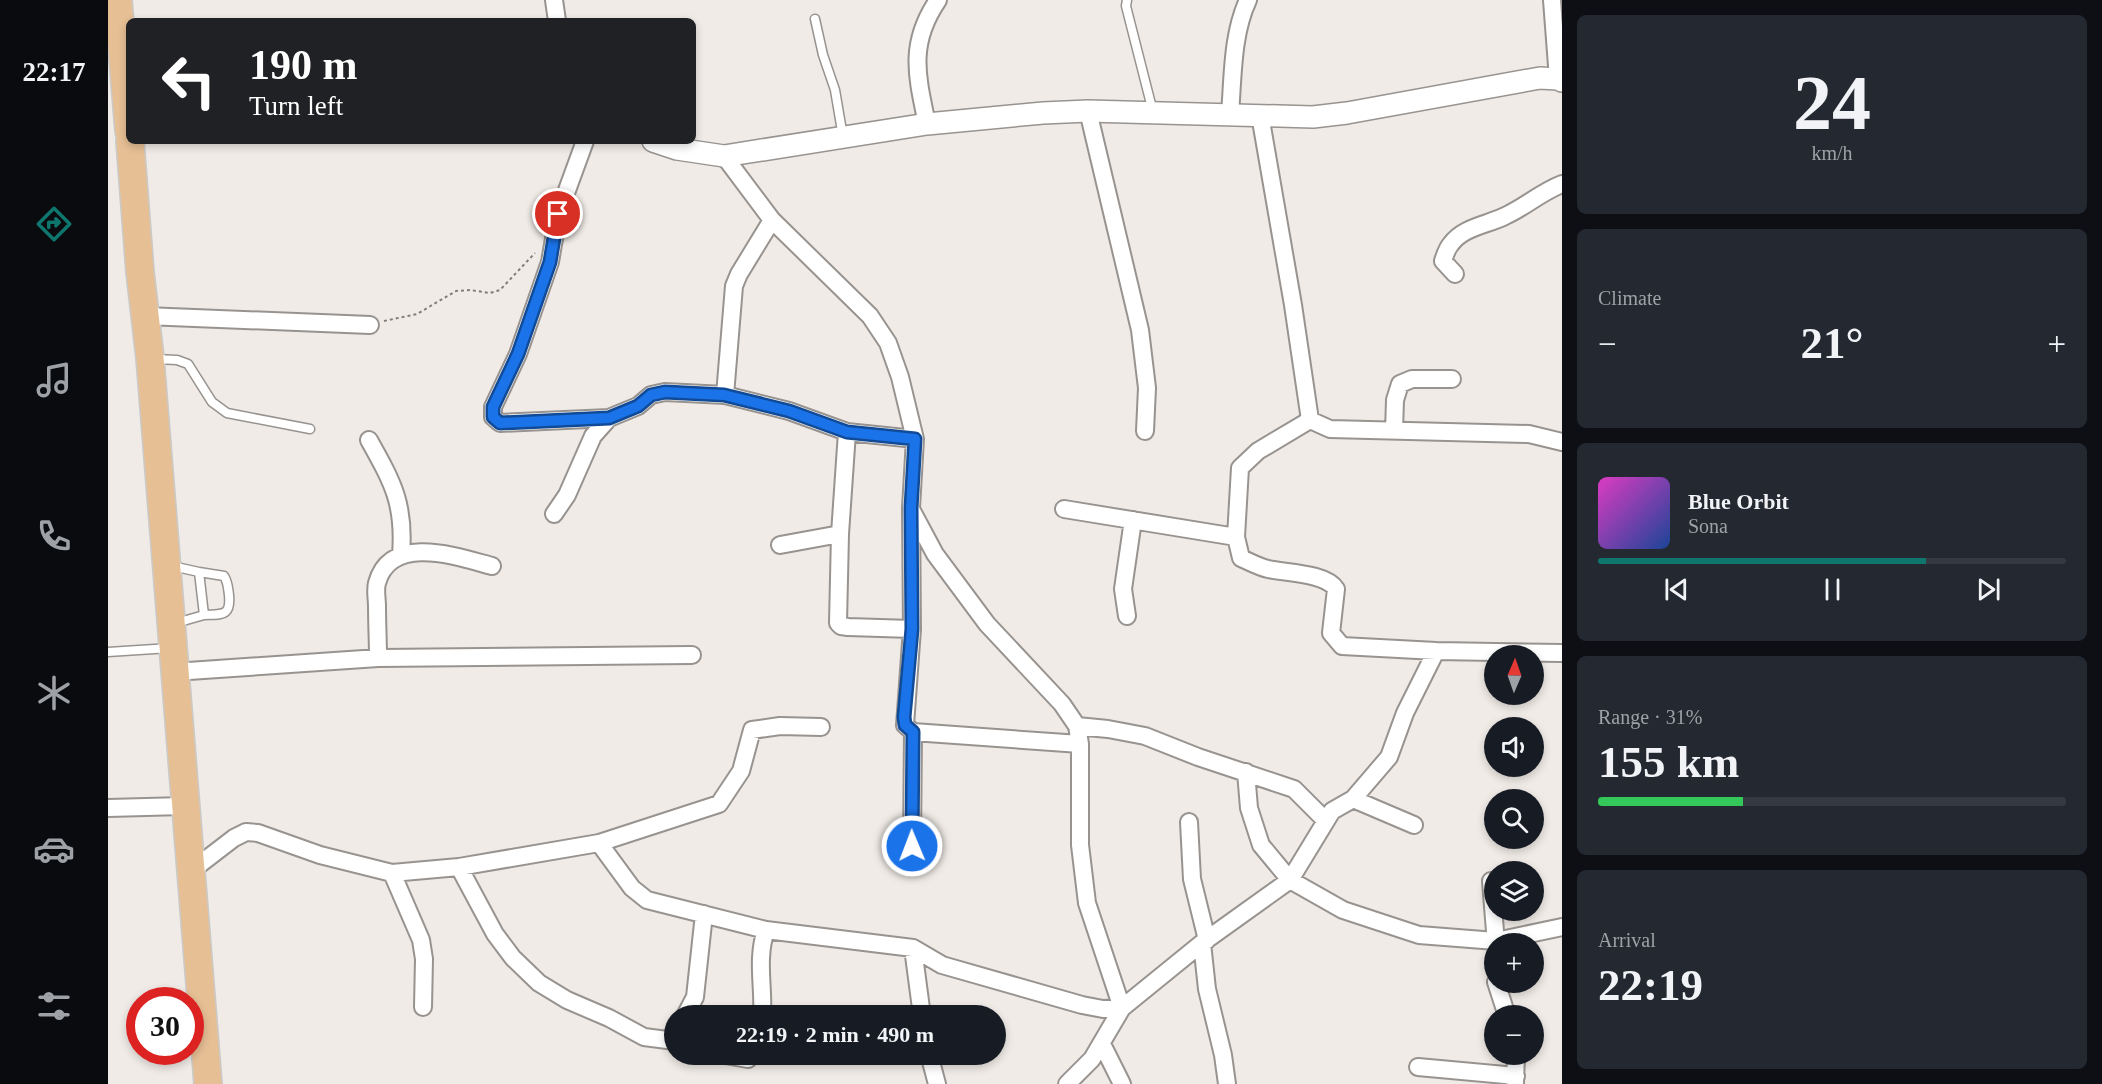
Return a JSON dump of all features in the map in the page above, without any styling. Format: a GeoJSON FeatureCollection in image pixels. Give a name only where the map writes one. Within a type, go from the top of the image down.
{"type":"FeatureCollection","features":[{"type":"Feature","properties":{"kind":"main road"},"geometry":{"type":"LineString","coordinates":[[118,0],[126,87]]}},
{"type":"Feature","properties":{"kind":"main road"},"geometry":{"type":"LineString","coordinates":[[130,144],[150,358],[208,1084]]}},
{"type":"Feature","properties":{"kind":"street"},"geometry":{"type":"LineString","coordinates":[[554,0],[557,18]]}},
{"type":"Feature","properties":{"kind":"street"},"geometry":{"type":"LineString","coordinates":[[927,124],[917,75],[918,44],[931,10],[938,0]]}},
{"type":"Feature","properties":{"kind":"street"},"geometry":{"type":"LineString","coordinates":[[1230,114],[1234,56],[1248,0]]}},
{"type":"Feature","properties":{"kind":"street"},"geometry":{"type":"LineString","coordinates":[[662,144],[676,149],[724,156],[927,124],[1088,111],[1313,117],[1347,113],[1540,78],[1560,80],[1552,0]]}},
{"type":"Feature","properties":{"kind":"street"},"geometry":{"type":"LineString","coordinates":[[1088,111],[1140,330],[1147,388],[1145,431]]}},
{"type":"Feature","properties":{"kind":"street"},"geometry":{"type":"LineString","coordinates":[[1260,115],[1293,305],[1310,420]]}},
{"type":"Feature","properties":{"kind":"street"},"geometry":{"type":"LineString","coordinates":[[584,144],[558,214],[550,262],[518,354],[493,407],[493,417],[500,423],[609,418],[638,406],[651,395],[665,392],[724,395],[789,411],[847,432],[915,439]]}},
{"type":"Feature","properties":{"kind":"street"},"geometry":{"type":"LineString","coordinates":[[724,156],[772,220],[870,316],[888,343],[900,377],[915,439],[911,508],[912,629],[905,725],[913,732],[1080,744]]}},
{"type":"Feature","properties":{"kind":"street"},"geometry":{"type":"LineString","coordinates":[[1455,273],[1443,261],[1451,243],[1477,226],[1504,216],[1547,190],[1562,184]]}},
{"type":"Feature","properties":{"kind":"street"},"geometry":{"type":"LineString","coordinates":[[724,395],[734,286],[772,220]]}},
{"type":"Feature","properties":{"kind":"street"},"geometry":{"type":"LineString","coordinates":[[145,316],[370,325]]}},
{"type":"Feature","properties":{"kind":"street"},"geometry":{"type":"LineString","coordinates":[[1394,432],[1395,400],[1400,384],[1412,379],[1452,379]]}},
{"type":"Feature","properties":{"kind":"street"},"geometry":{"type":"LineString","coordinates":[[554,514],[567,495],[593,435],[609,418]]}},
{"type":"Feature","properties":{"kind":"street"},"geometry":{"type":"LineString","coordinates":[[1310,420],[1330,429],[1529,435],[1562,442]]}},
{"type":"Feature","properties":{"kind":"street"},"geometry":{"type":"LineString","coordinates":[[1310,420],[1258,451],[1240,468],[1236,537],[1241,558],[1267,569],[1323,579],[1332,583],[1336,589],[1331,633],[1342,646],[1436,651],[1562,653]]}},
{"type":"Feature","properties":{"kind":"street"},"geometry":{"type":"LineString","coordinates":[[847,432],[840,534],[838,623],[848,627],[912,629]]}},
{"type":"Feature","properties":{"kind":"street"},"geometry":{"type":"LineString","coordinates":[[369,440],[392,482],[402,518],[400,555]]}},
{"type":"Feature","properties":{"kind":"street"},"geometry":{"type":"LineString","coordinates":[[911,508],[935,554],[987,624],[1056,697],[1077,726],[1080,744],[1080,845],[1087,903],[1122,1008]]}},
{"type":"Feature","properties":{"kind":"street"},"geometry":{"type":"LineString","coordinates":[[1064,510],[1236,537]]}},
{"type":"Feature","properties":{"kind":"street"},"geometry":{"type":"LineString","coordinates":[[1127,616],[1123,589],[1133,520]]}},
{"type":"Feature","properties":{"kind":"street"},"geometry":{"type":"LineString","coordinates":[[780,545],[840,534]]}},
{"type":"Feature","properties":{"kind":"street"},"geometry":{"type":"LineString","coordinates":[[378,658],[377,584],[384,568],[400,555],[411,552],[449,555],[492,566]]}},
{"type":"Feature","properties":{"kind":"street"},"geometry":{"type":"LineString","coordinates":[[172,648],[378,658],[692,655]]}},
{"type":"Feature","properties":{"kind":"street"},"geometry":{"type":"LineString","coordinates":[[1067,1084],[1092,1059],[1122,1008],[1204,941],[1290,880],[1332,811],[1353,799],[1389,757],[1405,713],[1436,651]]}},
{"type":"Feature","properties":{"kind":"street"},"geometry":{"type":"LineString","coordinates":[[191,871],[234,838],[246,832],[258,833],[320,855],[392,873],[459,867],[599,843],[719,804],[741,771],[752,730],[780,726],[821,727]]}},
{"type":"Feature","properties":{"kind":"street"},"geometry":{"type":"LineString","coordinates":[[1077,726],[1145,736],[1198,757],[1246,771],[1294,789],[1326,820]]}},
{"type":"Feature","properties":{"kind":"street"},"geometry":{"type":"LineString","coordinates":[[912,846],[913,732]]}},
{"type":"Feature","properties":{"kind":"street"},"geometry":{"type":"LineString","coordinates":[[1246,771],[1249,808],[1261,845],[1290,880],[1343,910],[1419,935],[1484,941]]}},
{"type":"Feature","properties":{"kind":"street"},"geometry":{"type":"LineString","coordinates":[[1353,799],[1414,825]]}},
{"type":"Feature","properties":{"kind":"street"},"geometry":{"type":"LineString","coordinates":[[108,808],[184,806]]}},
{"type":"Feature","properties":{"kind":"street"},"geometry":{"type":"LineString","coordinates":[[1189,822],[1192,879],[1204,941],[1207,989],[1223,1055],[1227,1084]]}},
{"type":"Feature","properties":{"kind":"street"},"geometry":{"type":"LineString","coordinates":[[599,843],[632,888],[647,900],[766,930],[913,948],[942,965],[1082,1005],[1103,1009],[1122,1008]]}},
{"type":"Feature","properties":{"kind":"street"},"geometry":{"type":"LineString","coordinates":[[459,867],[495,934],[513,958],[539,982],[567,1000],[609,1018],[644,1037],[664,1040]]}},
{"type":"Feature","properties":{"kind":"street"},"geometry":{"type":"LineString","coordinates":[[392,873],[421,940],[424,959],[423,1007]]}},
{"type":"Feature","properties":{"kind":"street"},"geometry":{"type":"LineString","coordinates":[[691,1005],[695,997],[704,914]]}},
{"type":"Feature","properties":{"kind":"street"},"geometry":{"type":"LineString","coordinates":[[1536,933],[1562,927]]}},
{"type":"Feature","properties":{"kind":"street"},"geometry":{"type":"LineString","coordinates":[[763,1005],[759,976],[762,942],[766,930]]}},
{"type":"Feature","properties":{"kind":"street"},"geometry":{"type":"LineString","coordinates":[[913,948],[921,1005]]}},
{"type":"Feature","properties":{"kind":"street"},"geometry":{"type":"LineString","coordinates":[[1102,1044],[1122,1084]]}},
{"type":"Feature","properties":{"kind":"street"},"geometry":{"type":"LineString","coordinates":[[932,1065],[937,1084]]}},
{"type":"Feature","properties":{"kind":"street"},"geometry":{"type":"LineString","coordinates":[[1418,1067],[1515,1080],[1516,1065]]}},
{"type":"Feature","properties":{"kind":"lane"},"geometry":{"type":"LineString","coordinates":[[1126,0],[1153,112]]}},
{"type":"Feature","properties":{"kind":"lane"},"geometry":{"type":"LineString","coordinates":[[815,19],[823,56],[835,90],[843,138]]}},
{"type":"Feature","properties":{"kind":"lane"},"geometry":{"type":"LineString","coordinates":[[150,358],[177,360],[188,364],[212,402],[227,413],[310,429]]}},
{"type":"Feature","properties":{"kind":"lane"},"geometry":{"type":"LineString","coordinates":[[108,652],[172,648],[204,615],[221,614],[230,608],[227,580],[224,576],[165,565]]}},
{"type":"Feature","properties":{"kind":"lane"},"geometry":{"type":"LineString","coordinates":[[199,572],[204,615]]}},
{"type":"Feature","properties":{"kind":"path"},"geometry":{"type":"LineString","coordinates":[[370,325],[417,314],[456,291],[500,290],[555,231]]}},
{"type":"Feature","properties":{"kind":"route"},"geometry":{"type":"LineString","coordinates":[[558,214],[550,262],[518,354],[493,407],[493,417],[500,423],[609,418],[638,406],[651,395],[665,392],[724,395],[789,411],[847,432],[915,439],[911,508],[912,629],[904,717],[905,725],[913,732],[912,846]]}}]}
